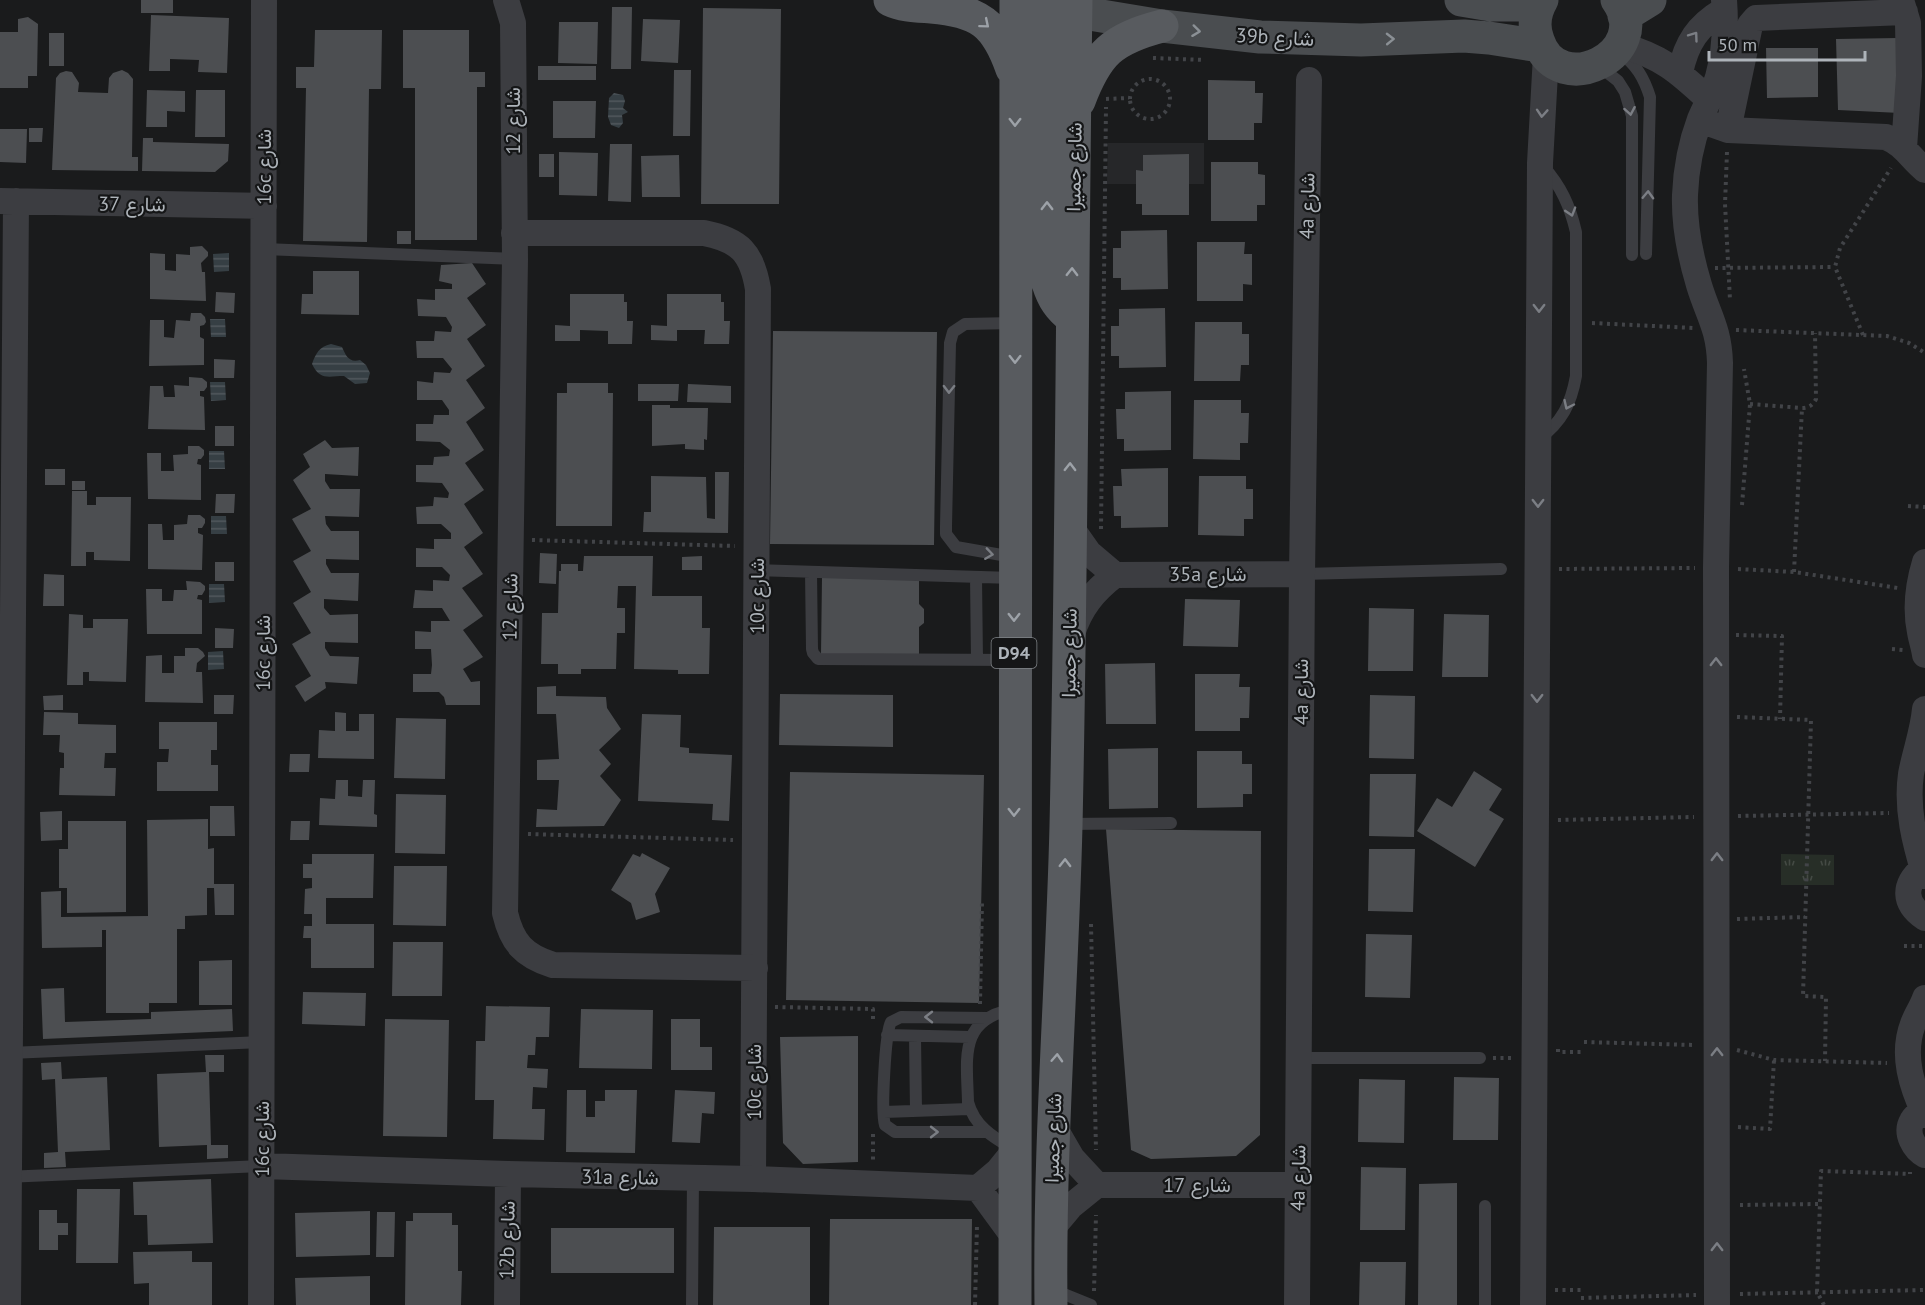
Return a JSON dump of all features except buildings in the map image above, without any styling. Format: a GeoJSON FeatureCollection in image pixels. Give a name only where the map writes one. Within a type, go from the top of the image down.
{"type":"FeatureCollection","features":[{"type":"Feature","properties":{"kind":"main road"},"geometry":{"type":"LineString","coordinates":[[890,0],[904,5],[957,9],[972,15],[998,36],[1016,79]]}},
{"type":"Feature","properties":{"kind":"main road","name":"شارع جميرا"},"geometry":{"type":"LineString","coordinates":[[1015,0],[1014,660],[1001,1013],[1015,1150],[1015,1305]]}},
{"type":"Feature","properties":{"kind":"main road"},"geometry":{"type":"LineString","coordinates":[[1061,4],[1048,283],[1052,296],[1060,308],[1072,318]]}},
{"type":"Feature","properties":{"kind":"main road","name":"شارع جميرا"},"geometry":{"type":"LineString","coordinates":[[1051,1297],[1050,1231],[1066,824],[1070,639],[1074,114],[1061,4]]}},
{"type":"Feature","properties":{"kind":"main road"},"geometry":{"type":"LineString","coordinates":[[1074,114],[1088,77],[1107,51],[1135,33],[1162,26]]}},
{"type":"Feature","properties":{"kind":"street","name":"16c شارع"},"geometry":{"type":"LineString","coordinates":[[261,1305],[264,0]]}},
{"type":"Feature","properties":{"kind":"street","name":"شارع 12"},"geometry":{"type":"LineString","coordinates":[[525,0],[509,11],[515,259],[505,913],[508,928],[515,941],[525,952],[553,965],[755,968]]}},
{"type":"Feature","properties":{"kind":"street","name":"39b شارع"},"geometry":{"type":"LineString","coordinates":[[1015,0],[1061,4],[1162,26],[1211,33],[1361,40],[1464,36],[1489,38],[1543,50],[1557,64],[1571,69],[1585,69],[1621,29]]}},
{"type":"Feature","properties":{"kind":"street"},"geometry":{"type":"LineString","coordinates":[[1461,0],[1491,5],[1541,3],[1535,26],[1543,50],[1540,163],[1533,1305]]}},
{"type":"Feature","properties":{"kind":"street"},"geometry":{"type":"LineString","coordinates":[[1680,73],[1683,57],[1693,36],[1724,5]]}},
{"type":"Feature","properties":{"kind":"street"},"geometry":{"type":"LineString","coordinates":[[1717,1300],[1716,635],[1720,363],[1716,329],[1699,285],[1688,244],[1685,194],[1692,144],[1718,78],[1725,30],[1724,5]]}},
{"type":"Feature","properties":{"kind":"street"},"geometry":{"type":"LineString","coordinates":[[1728,130],[1750,25],[1756,18],[1903,6],[1917,76],[1904,148]]}},
{"type":"Feature","properties":{"kind":"street"},"geometry":{"type":"LineString","coordinates":[[1621,29],[1641,51],[1661,60],[1680,73],[1704,110],[1728,130],[1875,136],[1895,141],[1925,170]]}},
{"type":"Feature","properties":{"kind":"street","name":"4a شارع"},"geometry":{"type":"LineString","coordinates":[[1297,1305],[1302,574],[1309,80]]}},
{"type":"Feature","properties":{"kind":"street","name":"شارع 37"},"geometry":{"type":"LineString","coordinates":[[8,201],[264,206]]}},
{"type":"Feature","properties":{"kind":"street"},"geometry":{"type":"LineString","coordinates":[[8,201],[5,1020],[10,1053],[4,1244],[8,1305]]}},
{"type":"Feature","properties":{"kind":"street","name":"10c شارع"},"geometry":{"type":"LineString","coordinates":[[514,233],[705,233],[726,237],[743,250],[755,267],[758,289],[753,1179]]}},
{"type":"Feature","properties":{"kind":"street"},"geometry":{"type":"LineString","coordinates":[[1070,525],[1089,553],[1115,575],[1099,587],[1086,603],[1076,620],[1070,639]]}},
{"type":"Feature","properties":{"kind":"street"},"geometry":{"type":"LineString","coordinates":[[1925,562],[1917,604],[1925,655]]}},
{"type":"Feature","properties":{"kind":"street","name":"35a شارع"},"geometry":{"type":"LineString","coordinates":[[1115,575],[1302,574]]}},
{"type":"Feature","properties":{"kind":"street"},"geometry":{"type":"LineString","coordinates":[[1925,709],[1911,776],[1910,794],[1914,839],[1924,872],[1913,877],[1908,888],[1908,898],[1915,910],[1925,918]]}},
{"type":"Feature","properties":{"kind":"street"},"geometry":{"type":"LineString","coordinates":[[1918,1148],[1909,1132],[1912,1120],[1924,1113],[1908,1064],[1909,1040],[1913,1024],[1925,998]]}},
{"type":"Feature","properties":{"kind":"street"},"geometry":{"type":"LineString","coordinates":[[1050,1231],[1071,1206],[1097,1185],[1072,1158],[1054,1127]]}},
{"type":"Feature","properties":{"kind":"street"},"geometry":{"type":"LineString","coordinates":[[1015,1150],[998,1171],[978,1188],[1016,1240]]}},
{"type":"Feature","properties":{"kind":"street","name":"31a شارع"},"geometry":{"type":"LineString","coordinates":[[262,1166],[753,1179],[978,1188]]}},
{"type":"Feature","properties":{"kind":"street","name":"12b شارع"},"geometry":{"type":"LineString","coordinates":[[507,1305],[508,1174]]}},
{"type":"Feature","properties":{"kind":"street","name":"شارع 17"},"geometry":{"type":"LineString","coordinates":[[1097,1185],[1298,1185]]}},
{"type":"Feature","properties":{"kind":"lane"},"geometry":{"type":"LineString","coordinates":[[1621,29],[1650,97],[1646,254]]}},
{"type":"Feature","properties":{"kind":"lane"},"geometry":{"type":"LineString","coordinates":[[1621,29],[1609,72],[1625,92],[1632,116],[1632,255]]}},
{"type":"Feature","properties":{"kind":"lane"},"geometry":{"type":"LineString","coordinates":[[1538,440],[1554,428],[1565,413],[1573,395],[1576,376],[1577,251],[1572,213],[1554,178],[1540,163]]}},
{"type":"Feature","properties":{"kind":"lane"},"geometry":{"type":"LineString","coordinates":[[264,249],[515,259]]}},
{"type":"Feature","properties":{"kind":"lane"},"geometry":{"type":"LineString","coordinates":[[1014,568],[956,547],[946,534],[946,526],[950,343],[953,333],[965,324],[1015,323]]}},
{"type":"Feature","properties":{"kind":"lane"},"geometry":{"type":"LineString","coordinates":[[757,559],[811,572],[976,577],[1014,568]]}},
{"type":"Feature","properties":{"kind":"lane"},"geometry":{"type":"LineString","coordinates":[[1302,574],[1501,569]]}},
{"type":"Feature","properties":{"kind":"lane"},"geometry":{"type":"LineString","coordinates":[[811,572],[812,649],[818,659],[1014,660]]}},
{"type":"Feature","properties":{"kind":"lane"},"geometry":{"type":"LineString","coordinates":[[976,577],[977,660]]}},
{"type":"Feature","properties":{"kind":"lane"},"geometry":{"type":"LineString","coordinates":[[1066,824],[1171,824]]}},
{"type":"Feature","properties":{"kind":"lane"},"geometry":{"type":"LineString","coordinates":[[986,1132],[895,1132],[885,1125],[887,1035],[891,1022],[901,1017],[1001,1013]]}},
{"type":"Feature","properties":{"kind":"lane"},"geometry":{"type":"LineString","coordinates":[[1001,1013],[979,1023],[966,1048],[969,1109],[986,1132],[1015,1150]]}},
{"type":"Feature","properties":{"kind":"lane"},"geometry":{"type":"LineString","coordinates":[[887,1035],[970,1037]]}},
{"type":"Feature","properties":{"kind":"lane"},"geometry":{"type":"LineString","coordinates":[[915,1036],[916,1111]]}},
{"type":"Feature","properties":{"kind":"lane"},"geometry":{"type":"LineString","coordinates":[[10,1053],[262,1042]]}},
{"type":"Feature","properties":{"kind":"lane"},"geometry":{"type":"LineString","coordinates":[[1299,1058],[1480,1058]]}},
{"type":"Feature","properties":{"kind":"lane"},"geometry":{"type":"LineString","coordinates":[[884,1112],[969,1109]]}},
{"type":"Feature","properties":{"kind":"lane"},"geometry":{"type":"LineString","coordinates":[[5,1177],[262,1166]]}},
{"type":"Feature","properties":{"kind":"lane"},"geometry":{"type":"LineString","coordinates":[[692,1305],[693,1178]]}},
{"type":"Feature","properties":{"kind":"lane"},"geometry":{"type":"LineString","coordinates":[[1485,1206],[1485,1305]]}},
{"type":"Feature","properties":{"kind":"lane"},"geometry":{"type":"LineString","coordinates":[[1051,1297],[1065,1296],[1093,1300]]}},
{"type":"Feature","properties":{"kind":"path"},"geometry":{"type":"LineString","coordinates":[[1101,537],[1107,51]]}},
{"type":"Feature","properties":{"kind":"path"},"geometry":{"type":"LineString","coordinates":[[1149,79],[1159,80],[1166,86],[1170,95],[1170,105],[1165,113],[1156,119],[1146,119],[1137,116],[1131,107],[1129,98],[1139,82],[1149,79]]}},
{"type":"Feature","properties":{"kind":"path"},"geometry":{"type":"LineString","coordinates":[[1106,99],[1129,98]]}},
{"type":"Feature","properties":{"kind":"path"},"geometry":{"type":"LineString","coordinates":[[1863,335],[1835,267],[1840,248],[1904,148]]}},
{"type":"Feature","properties":{"kind":"path"},"geometry":{"type":"LineString","coordinates":[[1695,269],[1835,267]]}},
{"type":"Feature","properties":{"kind":"path"},"geometry":{"type":"LineString","coordinates":[[1592,323],[1887,336],[1909,343],[1925,352]]}},
{"type":"Feature","properties":{"kind":"path"},"geometry":{"type":"LineString","coordinates":[[1750,404],[1802,408],[1813,404],[1816,399],[1815,333]]}},
{"type":"Feature","properties":{"kind":"path"},"geometry":{"type":"LineString","coordinates":[[1794,572],[1802,408]]}},
{"type":"Feature","properties":{"kind":"path"},"geometry":{"type":"LineString","coordinates":[[1908,506],[1925,507]]}},
{"type":"Feature","properties":{"kind":"path"},"geometry":{"type":"LineString","coordinates":[[510,540],[757,559]]}},
{"type":"Feature","properties":{"kind":"path"},"geometry":{"type":"LineString","coordinates":[[1716,635],[1782,636],[1780,719]]}},
{"type":"Feature","properties":{"kind":"path"},"geometry":{"type":"LineString","coordinates":[[1716,716],[1811,720],[1803,996],[1826,997],[1824,1061]]}},
{"type":"Feature","properties":{"kind":"path"},"geometry":{"type":"LineString","coordinates":[[506,834],[755,841]]}},
{"type":"Feature","properties":{"kind":"path"},"geometry":{"type":"LineString","coordinates":[[1091,912],[1097,1185],[1093,1300]]}},
{"type":"Feature","properties":{"kind":"path"},"geometry":{"type":"LineString","coordinates":[[1737,919],[1805,916]]}},
{"type":"Feature","properties":{"kind":"path"},"geometry":{"type":"LineString","coordinates":[[1904,946],[1925,945]]}},
{"type":"Feature","properties":{"kind":"path"},"geometry":{"type":"LineString","coordinates":[[755,1006],[873,1009],[873,1033]]}},
{"type":"Feature","properties":{"kind":"path"},"geometry":{"type":"LineString","coordinates":[[1584,1042],[1717,1046],[1774,1060],[1908,1064]]}},
{"type":"Feature","properties":{"kind":"path"},"geometry":{"type":"LineString","coordinates":[[1480,1058],[1522,1058]]}},
{"type":"Feature","properties":{"kind":"path"},"geometry":{"type":"LineString","coordinates":[[1717,1126],[1770,1129],[1774,1060]]}},
{"type":"Feature","properties":{"kind":"path"},"geometry":{"type":"LineString","coordinates":[[873,1126],[873,1184]]}},
{"type":"Feature","properties":{"kind":"path"},"geometry":{"type":"LineString","coordinates":[[1824,1305],[1817,1292],[1821,1171],[1910,1174],[1918,1148]]}},
{"type":"Feature","properties":{"kind":"path"},"geometry":{"type":"LineString","coordinates":[[1717,1206],[1820,1204]]}},
{"type":"Feature","properties":{"kind":"path"},"geometry":{"type":"LineString","coordinates":[[1581,1298],[1717,1300],[1817,1292],[1925,1290]]}},
{"type":"Feature","properties":{"kind":"shaded area"},"geometry":{"type":"Polygon","coordinates":[[[614,93],[623,95],[625,101],[623,108],[628,112],[622,115],[623,123],[619,128],[611,125],[608,117],[609,98],[614,93]]]}},
{"type":"Feature","properties":{"kind":"shaded area"},"geometry":{"type":"Polygon","coordinates":[[[1108,143],[1204,143],[1204,184],[1107,184],[1108,143]]]}},
{"type":"Feature","properties":{"kind":"shaded area"},"geometry":{"type":"Polygon","coordinates":[[[229,253],[229,271],[214,272],[213,254],[229,253]]]}},
{"type":"Feature","properties":{"kind":"shaded area"},"geometry":{"type":"Polygon","coordinates":[[[210,319],[225,319],[226,337],[211,337],[210,319]]]}},
{"type":"Feature","properties":{"kind":"shaded area"},"geometry":{"type":"Polygon","coordinates":[[[331,344],[342,347],[351,360],[360,360],[366,365],[370,373],[367,383],[355,384],[344,376],[325,376],[318,373],[312,364],[315,357],[318,351],[331,344]]]}},
{"type":"Feature","properties":{"kind":"shaded area"},"geometry":{"type":"Polygon","coordinates":[[[210,382],[225,382],[226,400],[211,401],[210,382]]]}},
{"type":"Feature","properties":{"kind":"shaded area"},"geometry":{"type":"Polygon","coordinates":[[[209,451],[224,451],[225,469],[209,469],[209,451]]]}},
{"type":"Feature","properties":{"kind":"shaded area"},"geometry":{"type":"Polygon","coordinates":[[[211,516],[226,516],[227,534],[211,534],[211,516]]]}},
{"type":"Feature","properties":{"kind":"shaded area"},"geometry":{"type":"Polygon","coordinates":[[[209,584],[224,584],[225,602],[209,603],[209,584]]]}},
{"type":"Feature","properties":{"kind":"shaded area"},"geometry":{"type":"Polygon","coordinates":[[[223,651],[224,669],[208,670],[208,652],[223,651]]]}},
{"type":"Feature","properties":{"kind":"green space"},"geometry":{"type":"Polygon","coordinates":[[[1781,854],[1834,855],[1834,885],[1781,885],[1781,854]]]}}]}
